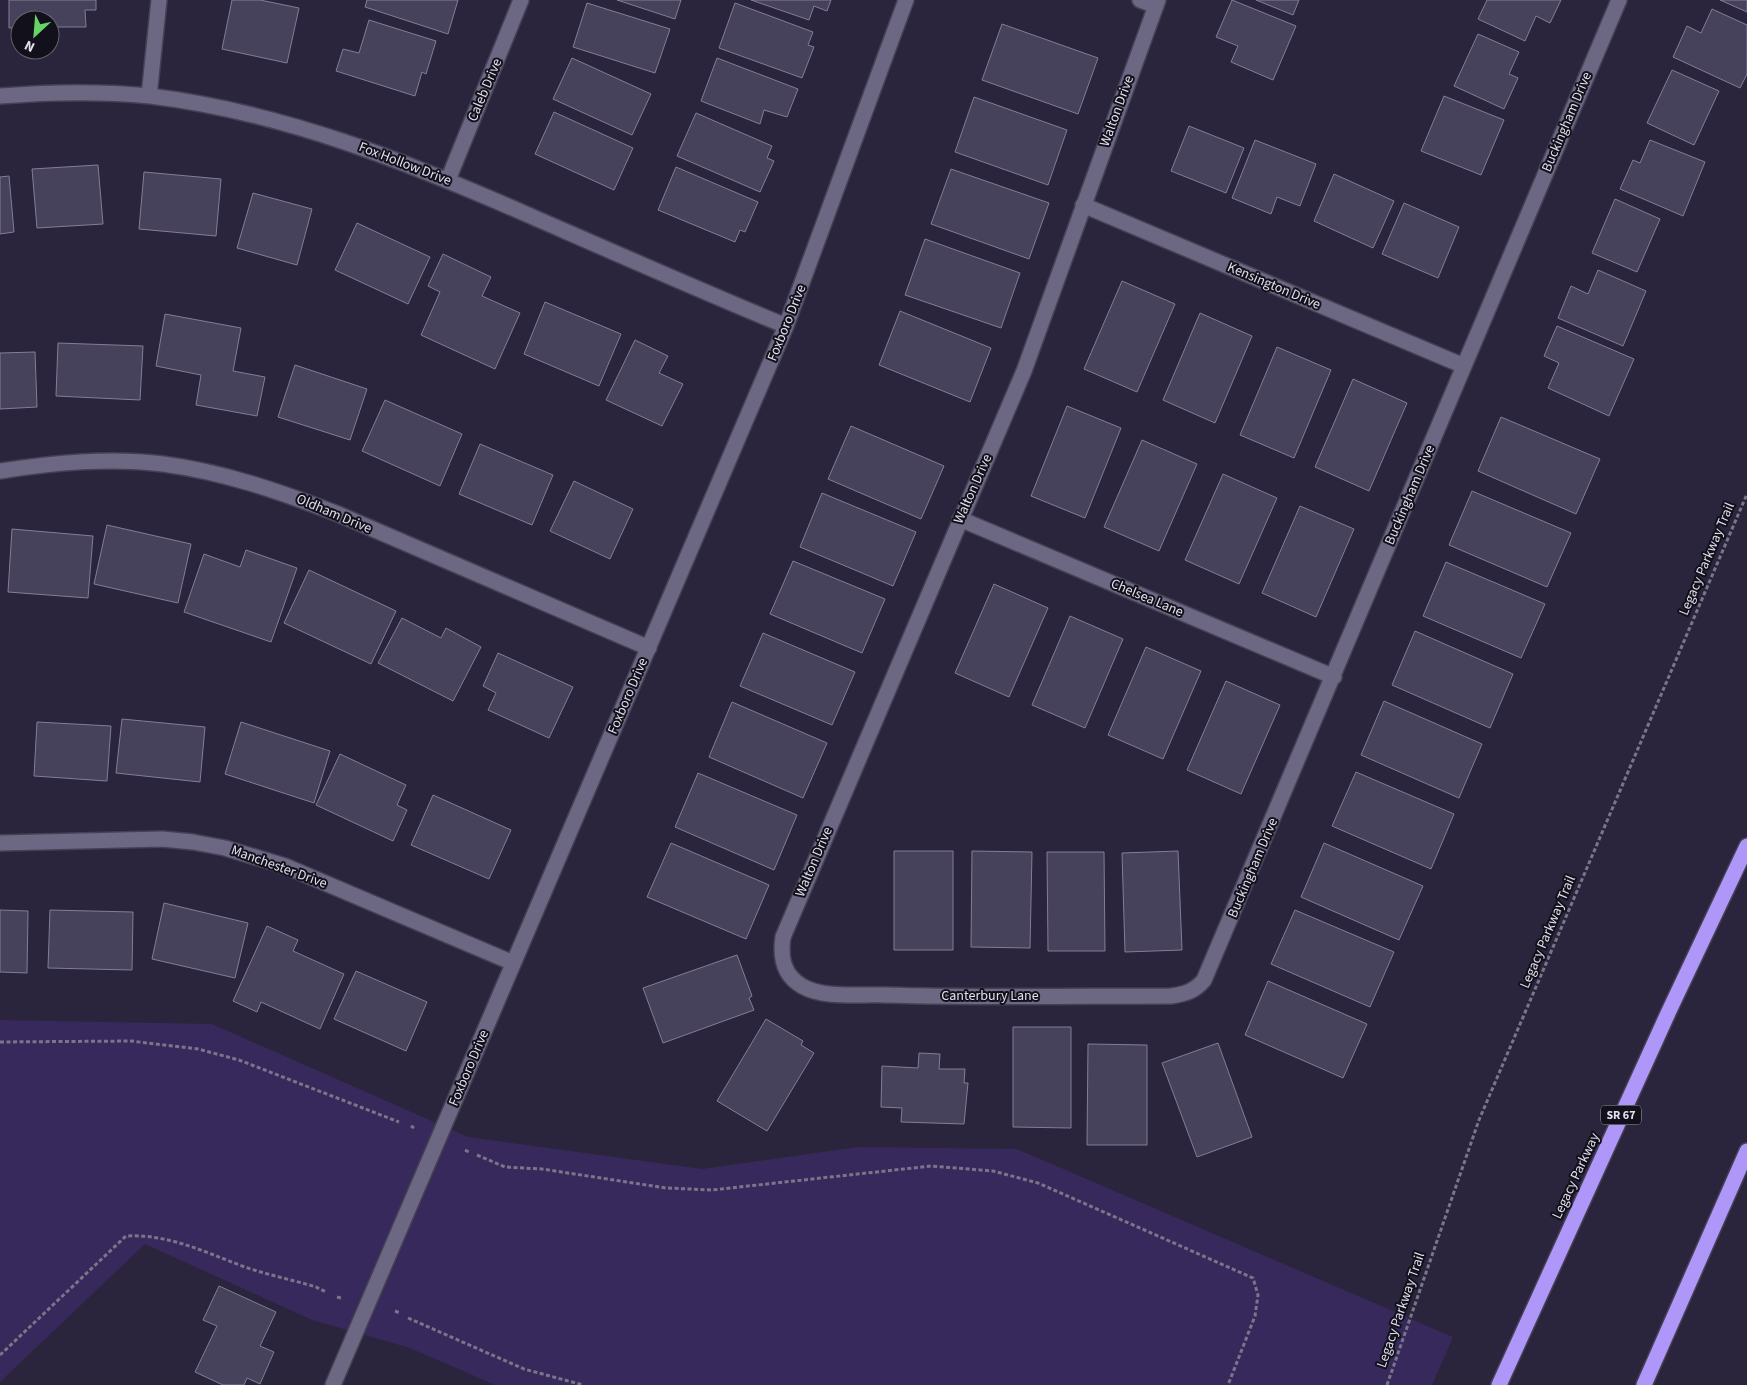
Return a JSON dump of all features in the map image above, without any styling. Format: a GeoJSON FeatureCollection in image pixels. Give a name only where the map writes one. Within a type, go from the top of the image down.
{"type":"FeatureCollection","features":[{"type":"Feature","properties":{"kind":"highway","name":"Legacy Parkway"},"geometry":{"type":"LineString","coordinates":[[1499,1385],[1669,1011],[1747,846]]}},
{"type":"Feature","properties":{"kind":"highway"},"geometry":{"type":"LineString","coordinates":[[1644,1385],[1747,1151]]}},
{"type":"Feature","properties":{"kind":"street"},"geometry":{"type":"LineString","coordinates":[[149,96],[159,0]]}},
{"type":"Feature","properties":{"kind":"street","name":"Caleb Drive"},"geometry":{"type":"LineString","coordinates":[[448,180],[521,0]]}},
{"type":"Feature","properties":{"kind":"street","name":"Foxboro Drive"},"geometry":{"type":"LineString","coordinates":[[333,1385],[786,326],[906,0]]}},
{"type":"Feature","properties":{"kind":"street"},"geometry":{"type":"LineString","coordinates":[[1140,0],[1157,3]]}},
{"type":"Feature","properties":{"kind":"street","name":"Buckingham Drive"},"geometry":{"type":"LineString","coordinates":[[1198,988],[1210,971],[1619,0]]}},
{"type":"Feature","properties":{"kind":"street","name":"Walton Drive"},"geometry":{"type":"LineString","coordinates":[[787,973],[782,962],[781,949],[785,931],[1024,371],[1157,3]]}},
{"type":"Feature","properties":{"kind":"street","name":"Fox Hollow Drive"},"geometry":{"type":"LineString","coordinates":[[0,96],[89,93],[149,96],[209,105],[332,136],[448,180],[786,326]]}},
{"type":"Feature","properties":{"kind":"street","name":"Kensington Drive"},"geometry":{"type":"LineString","coordinates":[[1083,205],[1464,366]]}},
{"type":"Feature","properties":{"kind":"street","name":"Oldham Drive"},"geometry":{"type":"LineString","coordinates":[[0,471],[74,462],[161,464],[199,470],[248,482],[338,514],[649,648]]}},
{"type":"Feature","properties":{"kind":"street","name":"Chelsea Lane"},"geometry":{"type":"LineString","coordinates":[[960,519],[1334,677]]}},
{"type":"Feature","properties":{"kind":"street","name":"Manchester Drive"},"geometry":{"type":"LineString","coordinates":[[0,843],[162,840],[193,842],[225,848],[285,866],[513,963]]}},
{"type":"Feature","properties":{"kind":"street","name":"Canterbury Lane"},"geometry":{"type":"LineString","coordinates":[[787,973],[803,987],[813,991],[832,993],[930,996],[1171,996],[1185,994],[1198,988]]}},
{"type":"Feature","properties":{"kind":"path","name":"Legacy Parkway Trail"},"geometry":{"type":"LineString","coordinates":[[1387,1385],[1479,1120],[1747,494]]}},
{"type":"Feature","properties":{"kind":"path"},"geometry":{"type":"LineString","coordinates":[[0,1042],[131,1040],[198,1049],[239,1060],[399,1122]]}},
{"type":"Feature","properties":{"kind":"path"},"geometry":{"type":"LineString","coordinates":[[478,1155],[505,1167],[542,1169],[666,1188],[712,1190],[931,1166],[992,1171],[1038,1182],[1252,1278],[1258,1295],[1255,1316],[1228,1385]]}},
{"type":"Feature","properties":{"kind":"path"},"geometry":{"type":"LineString","coordinates":[[0,1355],[126,1236],[148,1235],[170,1239],[248,1268],[326,1292]]}},
{"type":"Feature","properties":{"kind":"path"},"geometry":{"type":"LineString","coordinates":[[396,1311],[400,1313]]}},
{"type":"Feature","properties":{"kind":"path"},"geometry":{"type":"LineString","coordinates":[[408,1318],[524,1369],[583,1385]]}},
{"type":"Feature","properties":{"kind":"shaded area"},"geometry":{"type":"Polygon","coordinates":[[[0,1020],[212,1024],[468,1137],[702,1169],[858,1147],[1017,1149],[1453,1337],[1432,1385],[495,1385],[410,1348],[312,1320],[145,1244],[0,1382],[0,1020]]]}},
{"type":"Feature","properties":{"kind":"building"},"geometry":{"type":"Polygon","coordinates":[[[9,0],[96,0],[96,10],[85,10],[86,27],[60,27],[60,10],[10,10],[9,28],[9,0]]]}},
{"type":"Feature","properties":{"kind":"building"},"geometry":{"type":"Polygon","coordinates":[[[232,0],[260,0],[299,8],[287,63],[222,49],[232,0]]]}},
{"type":"Feature","properties":{"kind":"building"},"geometry":{"type":"Polygon","coordinates":[[[367,0],[458,0],[448,34],[365,7],[367,0]]]}},
{"type":"Feature","properties":{"kind":"building"},"geometry":{"type":"Polygon","coordinates":[[[617,0],[681,0],[675,19],[617,0]]]}},
{"type":"Feature","properties":{"kind":"building"},"geometry":{"type":"Polygon","coordinates":[[[751,0],[831,0],[827,11],[814,6],[809,20],[751,0]]]}},
{"type":"Feature","properties":{"kind":"building"},"geometry":{"type":"Polygon","coordinates":[[[1232,0],[1296,26],[1273,80],[1231,62],[1238,46],[1216,37],[1232,0]]]}},
{"type":"Feature","properties":{"kind":"building"},"geometry":{"type":"Polygon","coordinates":[[[1256,0],[1299,0],[1293,15],[1256,0]]]}},
{"type":"Feature","properties":{"kind":"building"},"geometry":{"type":"Polygon","coordinates":[[[1487,0],[1561,0],[1550,23],[1536,16],[1525,41],[1478,19],[1487,0]]]}},
{"type":"Feature","properties":{"kind":"building"},"geometry":{"type":"Polygon","coordinates":[[[1720,0],[1747,0],[1747,12],[1720,0]]]}},
{"type":"Feature","properties":{"kind":"building"},"geometry":{"type":"Polygon","coordinates":[[[587,3],[670,29],[655,73],[573,47],[587,3]]]}},
{"type":"Feature","properties":{"kind":"building"},"geometry":{"type":"Polygon","coordinates":[[[735,3],[813,32],[808,45],[814,47],[802,78],[719,48],[735,3]]]}},
{"type":"Feature","properties":{"kind":"building"},"geometry":{"type":"Polygon","coordinates":[[[1712,9],[1747,25],[1747,74],[1740,88],[1673,57],[1687,26],[1701,33],[1712,9]]]}},
{"type":"Feature","properties":{"kind":"building"},"geometry":{"type":"Polygon","coordinates":[[[369,20],[436,41],[426,74],[422,72],[415,96],[336,71],[343,49],[359,53],[369,20]]]}},
{"type":"Feature","properties":{"kind":"building"},"geometry":{"type":"Polygon","coordinates":[[[1002,24],[1098,58],[1078,114],[982,80],[1002,24]]]}},
{"type":"Feature","properties":{"kind":"building"},"geometry":{"type":"Polygon","coordinates":[[[1478,34],[1519,52],[1509,74],[1518,78],[1504,109],[1454,86],[1478,34]]]}},
{"type":"Feature","properties":{"kind":"building"},"geometry":{"type":"Polygon","coordinates":[[[572,58],[651,94],[632,135],[553,99],[572,58]]]}},
{"type":"Feature","properties":{"kind":"building"},"geometry":{"type":"Polygon","coordinates":[[[717,58],[798,89],[787,117],[764,110],[760,124],[701,101],[717,58]]]}},
{"type":"Feature","properties":{"kind":"building"},"geometry":{"type":"Polygon","coordinates":[[[1672,70],[1719,91],[1694,145],[1647,123],[1672,70]]]}},
{"type":"Feature","properties":{"kind":"building"},"geometry":{"type":"Polygon","coordinates":[[[1444,96],[1504,120],[1481,175],[1421,151],[1444,96]]]}},
{"type":"Feature","properties":{"kind":"building"},"geometry":{"type":"Polygon","coordinates":[[[974,97],[1067,130],[1048,185],[955,152],[974,97]]]}},
{"type":"Feature","properties":{"kind":"building"},"geometry":{"type":"Polygon","coordinates":[[[554,112],[633,148],[614,190],[535,154],[554,112]]]}},
{"type":"Feature","properties":{"kind":"building"},"geometry":{"type":"Polygon","coordinates":[[[696,113],[772,146],[767,158],[774,161],[760,192],[677,156],[696,113]]]}},
{"type":"Feature","properties":{"kind":"building"},"geometry":{"type":"Polygon","coordinates":[[[1189,126],[1244,148],[1226,193],[1171,171],[1189,126]]]}},
{"type":"Feature","properties":{"kind":"building"},"geometry":{"type":"Polygon","coordinates":[[[1255,140],[1316,164],[1300,206],[1277,197],[1271,214],[1232,198],[1255,140]]]}},
{"type":"Feature","properties":{"kind":"building"},"geometry":{"type":"Polygon","coordinates":[[[1650,140],[1705,162],[1683,216],[1620,189],[1633,160],[1640,163],[1650,140]]]}},
{"type":"Feature","properties":{"kind":"building"},"geometry":{"type":"Polygon","coordinates":[[[98,165],[103,224],[37,228],[32,169],[98,165]]]}},
{"type":"Feature","properties":{"kind":"building"},"geometry":{"type":"Polygon","coordinates":[[[676,167],[758,202],[745,232],[740,230],[735,242],[658,210],[676,167]]]}},
{"type":"Feature","properties":{"kind":"building"},"geometry":{"type":"Polygon","coordinates":[[[951,169],[1049,203],[1029,259],[931,224],[951,169]]]}},
{"type":"Feature","properties":{"kind":"building"},"geometry":{"type":"Polygon","coordinates":[[[144,172],[221,179],[216,236],[139,229],[144,172]]]}},
{"type":"Feature","properties":{"kind":"building"},"geometry":{"type":"Polygon","coordinates":[[[1334,174],[1394,201],[1373,248],[1314,221],[1334,174]]]}},
{"type":"Feature","properties":{"kind":"building"},"geometry":{"type":"Polygon","coordinates":[[[9,176],[14,232],[0,234],[0,177],[9,176]]]}},
{"type":"Feature","properties":{"kind":"building"},"geometry":{"type":"Polygon","coordinates":[[[253,193],[312,209],[297,265],[237,248],[253,193]]]}},
{"type":"Feature","properties":{"kind":"building"},"geometry":{"type":"Polygon","coordinates":[[[1615,199],[1660,219],[1637,272],[1592,253],[1615,199]]]}},
{"type":"Feature","properties":{"kind":"building"},"geometry":{"type":"Polygon","coordinates":[[[1404,203],[1459,227],[1438,278],[1382,254],[1404,203]]]}},
{"type":"Feature","properties":{"kind":"building"},"geometry":{"type":"Polygon","coordinates":[[[357,223],[430,257],[408,304],[335,270],[357,223]]]}},
{"type":"Feature","properties":{"kind":"building"},"geometry":{"type":"Polygon","coordinates":[[[925,239],[1020,273],[1001,328],[905,295],[925,239]]]}},
{"type":"Feature","properties":{"kind":"building"},"geometry":{"type":"Polygon","coordinates":[[[443,254],[491,277],[482,296],[520,313],[495,369],[421,335],[440,292],[428,286],[443,254]]]}},
{"type":"Feature","properties":{"kind":"building"},"geometry":{"type":"Polygon","coordinates":[[[1598,270],[1646,291],[1623,346],[1558,318],[1571,286],[1588,294],[1598,270]]]}},
{"type":"Feature","properties":{"kind":"building"},"geometry":{"type":"Polygon","coordinates":[[[1122,281],[1175,304],[1137,392],[1084,369],[1122,281]]]}},
{"type":"Feature","properties":{"kind":"building"},"geometry":{"type":"Polygon","coordinates":[[[545,302],[621,334],[599,386],[524,354],[545,302]]]}},
{"type":"Feature","properties":{"kind":"building"},"geometry":{"type":"Polygon","coordinates":[[[900,311],[991,348],[970,402],[879,365],[900,311]]]}},
{"type":"Feature","properties":{"kind":"building"},"geometry":{"type":"Polygon","coordinates":[[[1200,313],[1252,336],[1215,423],[1163,400],[1200,313]]]}},
{"type":"Feature","properties":{"kind":"building"},"geometry":{"type":"Polygon","coordinates":[[[165,314],[241,328],[233,371],[265,377],[257,416],[196,405],[201,375],[156,366],[165,314]]]}},
{"type":"Feature","properties":{"kind":"building"},"geometry":{"type":"Polygon","coordinates":[[[1557,326],[1634,359],[1609,416],[1548,388],[1559,363],[1544,356],[1557,326]]]}},
{"type":"Feature","properties":{"kind":"building"},"geometry":{"type":"Polygon","coordinates":[[[635,340],[668,356],[659,373],[683,384],[662,426],[606,400],[635,340]]]}},
{"type":"Feature","properties":{"kind":"building"},"geometry":{"type":"Polygon","coordinates":[[[58,343],[143,346],[140,400],[56,396],[58,343]]]}},
{"type":"Feature","properties":{"kind":"building"},"geometry":{"type":"Polygon","coordinates":[[[1277,347],[1331,370],[1294,458],[1240,435],[1277,347]]]}},
{"type":"Feature","properties":{"kind":"building"},"geometry":{"type":"Polygon","coordinates":[[[35,352],[37,407],[0,409],[0,353],[35,352]]]}},
{"type":"Feature","properties":{"kind":"building"},"geometry":{"type":"Polygon","coordinates":[[[295,365],[367,389],[350,440],[278,417],[295,365]]]}},
{"type":"Feature","properties":{"kind":"building"},"geometry":{"type":"Polygon","coordinates":[[[1353,379],[1407,403],[1369,491],[1315,467],[1353,379]]]}},
{"type":"Feature","properties":{"kind":"building"},"geometry":{"type":"Polygon","coordinates":[[[385,400],[462,434],[440,486],[362,451],[385,400]]]}},
{"type":"Feature","properties":{"kind":"building"},"geometry":{"type":"Polygon","coordinates":[[[1067,406],[1121,428],[1085,518],[1031,496],[1067,406]]]}},
{"type":"Feature","properties":{"kind":"building"},"geometry":{"type":"Polygon","coordinates":[[[1501,417],[1600,459],[1576,514],[1478,471],[1501,417]]]}},
{"type":"Feature","properties":{"kind":"building"},"geometry":{"type":"Polygon","coordinates":[[[851,426],[944,466],[921,519],[828,479],[851,426]]]}},
{"type":"Feature","properties":{"kind":"building"},"geometry":{"type":"Polygon","coordinates":[[[1142,440],[1197,464],[1159,551],[1104,527],[1142,440]]]}},
{"type":"Feature","properties":{"kind":"building"},"geometry":{"type":"Polygon","coordinates":[[[480,444],[553,475],[532,525],[459,494],[480,444]]]}},
{"type":"Feature","properties":{"kind":"building"},"geometry":{"type":"Polygon","coordinates":[[[1223,474],[1277,498],[1239,584],[1185,560],[1223,474]]]}},
{"type":"Feature","properties":{"kind":"building"},"geometry":{"type":"Polygon","coordinates":[[[574,481],[633,509],[610,559],[550,531],[574,481]]]}},
{"type":"Feature","properties":{"kind":"building"},"geometry":{"type":"Polygon","coordinates":[[[1472,491],[1571,533],[1547,587],[1449,545],[1472,491]]]}},
{"type":"Feature","properties":{"kind":"building"},"geometry":{"type":"Polygon","coordinates":[[[822,493],[916,532],[893,586],[800,547],[822,493]]]}},
{"type":"Feature","properties":{"kind":"building"},"geometry":{"type":"Polygon","coordinates":[[[1300,506],[1354,529],[1316,617],[1262,593],[1300,506]]]}},
{"type":"Feature","properties":{"kind":"building"},"geometry":{"type":"Polygon","coordinates":[[[107,525],[191,544],[178,603],[94,584],[107,525]]]}},
{"type":"Feature","properties":{"kind":"building"},"geometry":{"type":"Polygon","coordinates":[[[12,529],[93,536],[88,598],[8,592],[12,529]]]}},
{"type":"Feature","properties":{"kind":"building"},"geometry":{"type":"Polygon","coordinates":[[[246,550],[297,568],[271,642],[184,612],[204,554],[240,567],[246,550]]]}},
{"type":"Feature","properties":{"kind":"building"},"geometry":{"type":"Polygon","coordinates":[[[793,561],[885,599],[862,653],[770,614],[793,561]]]}},
{"type":"Feature","properties":{"kind":"building"},"geometry":{"type":"Polygon","coordinates":[[[1446,562],[1545,604],[1521,658],[1423,616],[1446,562]]]}},
{"type":"Feature","properties":{"kind":"building"},"geometry":{"type":"Polygon","coordinates":[[[309,570],[396,611],[371,664],[284,623],[309,570]]]}},
{"type":"Feature","properties":{"kind":"building"},"geometry":{"type":"Polygon","coordinates":[[[994,584],[1048,608],[1009,697],[955,673],[994,584]]]}},
{"type":"Feature","properties":{"kind":"building"},"geometry":{"type":"Polygon","coordinates":[[[1070,616],[1123,639],[1085,728],[1032,705],[1070,616]]]}},
{"type":"Feature","properties":{"kind":"building"},"geometry":{"type":"Polygon","coordinates":[[[402,618],[441,638],[446,628],[481,647],[453,701],[378,663],[402,618]]]}},
{"type":"Feature","properties":{"kind":"building"},"geometry":{"type":"Polygon","coordinates":[[[1415,631],[1513,674],[1490,728],[1392,685],[1415,631]]]}},
{"type":"Feature","properties":{"kind":"building"},"geometry":{"type":"Polygon","coordinates":[[[763,633],[855,672],[832,725],[740,686],[763,633]]]}},
{"type":"Feature","properties":{"kind":"building"},"geometry":{"type":"Polygon","coordinates":[[[1146,647],[1201,671],[1163,759],[1108,735],[1146,647]]]}},
{"type":"Feature","properties":{"kind":"building"},"geometry":{"type":"Polygon","coordinates":[[[498,653],[573,687],[549,738],[488,710],[496,693],[483,686],[498,653]]]}},
{"type":"Feature","properties":{"kind":"building"},"geometry":{"type":"Polygon","coordinates":[[[1226,681],[1280,705],[1241,794],[1187,770],[1226,681]]]}},
{"type":"Feature","properties":{"kind":"building"},"geometry":{"type":"Polygon","coordinates":[[[1384,701],[1482,744],[1459,798],[1361,755],[1384,701]]]}},
{"type":"Feature","properties":{"kind":"building"},"geometry":{"type":"Polygon","coordinates":[[[732,702],[827,743],[803,798],[709,757],[732,702]]]}},
{"type":"Feature","properties":{"kind":"building"},"geometry":{"type":"Polygon","coordinates":[[[122,719],[205,727],[200,782],[116,773],[122,719]]]}},
{"type":"Feature","properties":{"kind":"building"},"geometry":{"type":"Polygon","coordinates":[[[37,722],[111,726],[107,781],[34,776],[37,722]]]}},
{"type":"Feature","properties":{"kind":"building"},"geometry":{"type":"Polygon","coordinates":[[[241,722],[330,751],[314,803],[225,774],[241,722]]]}},
{"type":"Feature","properties":{"kind":"building"},"geometry":{"type":"Polygon","coordinates":[[[340,754],[406,785],[397,805],[407,810],[393,841],[316,805],[340,754]]]}},
{"type":"Feature","properties":{"kind":"building"},"geometry":{"type":"Polygon","coordinates":[[[1356,772],[1454,814],[1431,869],[1332,826],[1356,772]]]}},
{"type":"Feature","properties":{"kind":"building"},"geometry":{"type":"Polygon","coordinates":[[[698,773],[797,815],[774,870],[675,827],[698,773]]]}},
{"type":"Feature","properties":{"kind":"building"},"geometry":{"type":"Polygon","coordinates":[[[433,795],[511,830],[489,879],[411,845],[433,795]]]}},
{"type":"Feature","properties":{"kind":"building"},"geometry":{"type":"Polygon","coordinates":[[[671,843],[769,885],[746,939],[647,897],[671,843]]]}},
{"type":"Feature","properties":{"kind":"building"},"geometry":{"type":"Polygon","coordinates":[[[1324,843],[1423,886],[1399,940],[1301,897],[1324,843]]]}},
{"type":"Feature","properties":{"kind":"building"},"geometry":{"type":"Polygon","coordinates":[[[894,851],[953,851],[953,950],[894,950],[894,851]]]}},
{"type":"Feature","properties":{"kind":"building"},"geometry":{"type":"Polygon","coordinates":[[[972,851],[1032,852],[1030,948],[971,947],[972,851]]]}},
{"type":"Feature","properties":{"kind":"building"},"geometry":{"type":"Polygon","coordinates":[[[1178,851],[1182,950],[1125,952],[1122,853],[1178,851]]]}},
{"type":"Feature","properties":{"kind":"building"},"geometry":{"type":"Polygon","coordinates":[[[1047,852],[1104,852],[1105,951],[1048,951],[1047,852]]]}},
{"type":"Feature","properties":{"kind":"building"},"geometry":{"type":"Polygon","coordinates":[[[164,903],[248,923],[235,978],[152,959],[164,903]]]}},
{"type":"Feature","properties":{"kind":"building"},"geometry":{"type":"Polygon","coordinates":[[[0,910],[28,911],[27,973],[0,972],[0,910]]]}},
{"type":"Feature","properties":{"kind":"building"},"geometry":{"type":"Polygon","coordinates":[[[50,910],[133,912],[132,970],[48,968],[50,910]]]}},
{"type":"Feature","properties":{"kind":"building"},"geometry":{"type":"Polygon","coordinates":[[[1295,910],[1394,952],[1370,1007],[1271,964],[1295,910]]]}},
{"type":"Feature","properties":{"kind":"building"},"geometry":{"type":"Polygon","coordinates":[[[267,926],[298,940],[293,951],[344,974],[320,1029],[261,1002],[257,1012],[233,1001],[267,926]]]}},
{"type":"Feature","properties":{"kind":"building"},"geometry":{"type":"Polygon","coordinates":[[[737,955],[752,996],[749,998],[754,1010],[663,1043],[643,988],[737,955]]]}},
{"type":"Feature","properties":{"kind":"building"},"geometry":{"type":"Polygon","coordinates":[[[356,971],[427,1002],[406,1051],[334,1019],[356,971]]]}},
{"type":"Feature","properties":{"kind":"building"},"geometry":{"type":"Polygon","coordinates":[[[1268,981],[1367,1024],[1343,1078],[1245,1035],[1268,981]]]}},
{"type":"Feature","properties":{"kind":"building"},"geometry":{"type":"Polygon","coordinates":[[[766,1019],[803,1041],[801,1045],[814,1053],[767,1131],[717,1101],[766,1019]]]}},
{"type":"Feature","properties":{"kind":"building"},"geometry":{"type":"Polygon","coordinates":[[[1013,1027],[1071,1027],[1071,1128],[1013,1127],[1013,1027]]]}},
{"type":"Feature","properties":{"kind":"building"},"geometry":{"type":"Polygon","coordinates":[[[1218,1043],[1252,1137],[1197,1157],[1162,1063],[1218,1043]]]}},
{"type":"Feature","properties":{"kind":"building"},"geometry":{"type":"Polygon","coordinates":[[[1088,1044],[1147,1045],[1147,1145],[1087,1145],[1088,1044]]]}},
{"type":"Feature","properties":{"kind":"building"},"geometry":{"type":"Polygon","coordinates":[[[919,1053],[940,1054],[939,1069],[965,1069],[964,1083],[968,1083],[964,1124],[901,1122],[902,1108],[881,1107],[882,1066],[918,1068],[919,1053]]]}},
{"type":"Feature","properties":{"kind":"building"},"geometry":{"type":"Polygon","coordinates":[[[219,1286],[276,1312],[260,1346],[274,1352],[260,1384],[247,1378],[244,1385],[223,1385],[195,1372],[217,1326],[203,1320],[219,1286]]]}}]}
